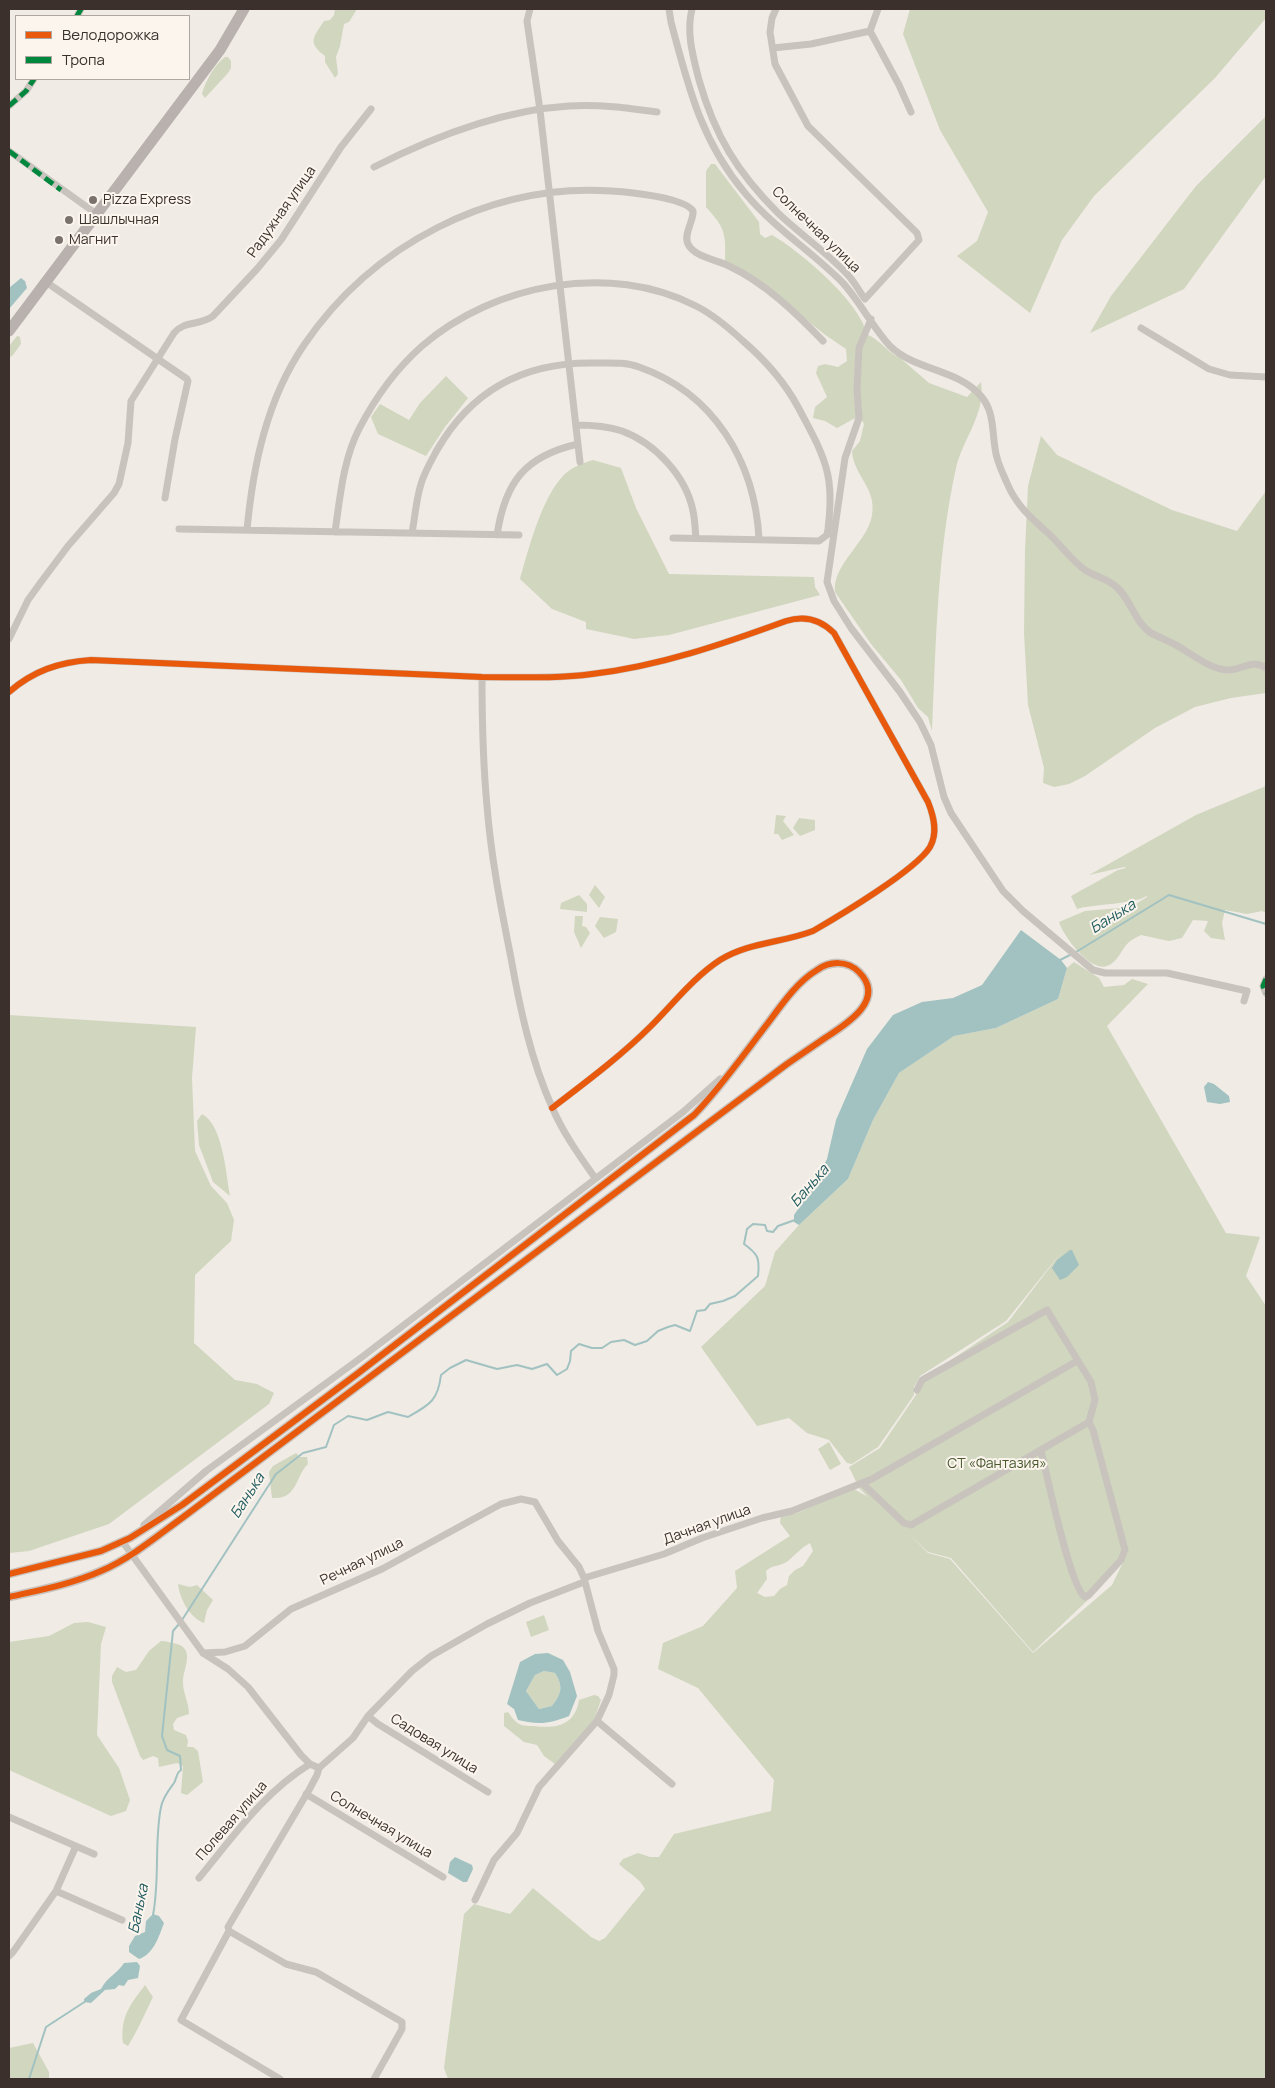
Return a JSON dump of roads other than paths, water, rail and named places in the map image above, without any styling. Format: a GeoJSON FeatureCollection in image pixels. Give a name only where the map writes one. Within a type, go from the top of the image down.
{"type":"FeatureCollection","features":[{"type":"Feature","properties":{"kind":"main road"},"geometry":{"type":"LineString","coordinates":[[9,331],[98,215],[220,50],[244,9]]}},
{"type":"Feature","properties":{"kind":"street"},"geometry":{"type":"LineString","coordinates":[[530,9],[527,21],[540,110],[580,462]]}},
{"type":"Feature","properties":{"kind":"street"},"geometry":{"type":"LineString","coordinates":[[669,9],[694,106],[721,160],[745,193],[816,256],[844,285],[890,346],[906,357],[959,380],[981,395],[989,407],[998,463],[1016,501],[1028,516],[1049,534],[1071,559],[1087,572],[1114,585],[1149,631],[1190,653],[1211,667],[1228,670],[1258,663],[1266,668]]}},
{"type":"Feature","properties":{"kind":"street","name":"Солнечная улица"},"geometry":{"type":"LineString","coordinates":[[692,9],[688,31],[692,55],[702,89],[724,146],[748,181],[779,213],[847,274],[865,299],[919,240],[917,233],[808,126],[775,64],[770,32],[772,18],[776,9]]}},
{"type":"Feature","properties":{"kind":"street"},"geometry":{"type":"LineString","coordinates":[[878,9],[870,31],[911,112]]}},
{"type":"Feature","properties":{"kind":"street"},"geometry":{"type":"LineString","coordinates":[[773,48],[811,44],[870,31]]}},
{"type":"Feature","properties":{"kind":"street"},"geometry":{"type":"LineString","coordinates":[[9,106],[26,91],[33,80]]}},
{"type":"Feature","properties":{"kind":"street"},"geometry":{"type":"LineString","coordinates":[[374,166],[439,136],[470,126],[540,110],[569,106],[603,106],[657,112]]}},
{"type":"Feature","properties":{"kind":"street","name":"Радужная улица"},"geometry":{"type":"LineString","coordinates":[[9,639],[28,600],[68,546],[114,493],[119,484],[128,443],[131,401],[178,328],[206,321],[258,269],[281,240],[341,147],[371,109]]}},
{"type":"Feature","properties":{"kind":"street"},"geometry":{"type":"LineString","coordinates":[[9,151],[98,215]]}},
{"type":"Feature","properties":{"kind":"street"},"geometry":{"type":"LineString","coordinates":[[247,530],[251,483],[271,410],[304,345],[328,314],[355,286],[387,258],[430,232],[472,212],[508,200],[548,193],[598,190],[626,192],[679,202],[691,207],[694,214],[687,237],[690,247],[730,266],[767,289],[822,341]]}},
{"type":"Feature","properties":{"kind":"street"},"geometry":{"type":"LineString","coordinates":[[46,282],[185,376],[188,382],[165,498]]}},
{"type":"Feature","properties":{"kind":"street"},"geometry":{"type":"LineString","coordinates":[[335,532],[348,462],[358,431],[379,395],[402,366],[423,345],[477,309],[504,299],[560,286],[616,282],[643,286],[697,306],[725,324],[751,347],[789,390],[823,458],[829,481],[828,529],[827,535],[819,541],[673,538]]}},
{"type":"Feature","properties":{"kind":"street"},"geometry":{"type":"LineString","coordinates":[[871,320],[859,348],[857,388],[859,418],[846,458],[827,582],[834,601],[850,628],[900,692],[920,722],[930,745],[944,797],[951,813],[1003,891],[1023,912],[1092,970],[1105,973],[1167,973],[1247,991],[1244,1002]]}},
{"type":"Feature","properties":{"kind":"street"},"geometry":{"type":"LineString","coordinates":[[1141,328],[1210,369],[1230,375],[1266,377]]}},
{"type":"Feature","properties":{"kind":"street"},"geometry":{"type":"LineString","coordinates":[[412,533],[421,483],[445,436],[461,416],[481,397],[519,375],[542,367],[569,362],[613,363],[637,366],[678,386],[698,402],[720,426],[739,456],[751,485],[758,516],[758,540]]}},
{"type":"Feature","properties":{"kind":"street"},"geometry":{"type":"LineString","coordinates":[[576,425],[604,426],[622,431],[642,442],[661,456],[676,473],[687,492],[693,511],[696,538]]}},
{"type":"Feature","properties":{"kind":"street"},"geometry":{"type":"LineString","coordinates":[[497,535],[500,510],[508,491],[519,475],[532,463],[548,453],[578,444]]}},
{"type":"Feature","properties":{"kind":"street"},"geometry":{"type":"LineString","coordinates":[[179,528],[519,535]]}},
{"type":"Feature","properties":{"kind":"street"},"geometry":{"type":"LineString","coordinates":[[9,692],[36,672],[51,666],[73,661],[91,660],[482,677],[540,677],[591,674],[646,666],[704,651],[792,619],[809,618],[824,624],[834,634],[924,795],[935,823],[931,846],[915,864],[813,930],[802,935],[743,948],[719,961],[688,988],[643,1033],[552,1108]]}},
{"type":"Feature","properties":{"kind":"street"},"geometry":{"type":"LineString","coordinates":[[482,677],[482,742],[487,807],[497,889],[521,1013],[536,1067],[552,1108],[568,1138],[595,1178]]}},
{"type":"Feature","properties":{"kind":"street"},"geometry":{"type":"LineString","coordinates":[[9,1574],[72,1559],[126,1540],[182,1505],[677,1129],[706,1102],[800,983],[817,970],[831,964],[840,963],[850,966],[861,975],[866,983],[867,998],[864,1007],[852,1021],[779,1070],[182,1518],[131,1554],[103,1570],[73,1582],[9,1597]]}},
{"type":"Feature","properties":{"kind":"street"},"geometry":{"type":"LineString","coordinates":[[1266,979],[1263,986],[1266,993]]}},
{"type":"Feature","properties":{"kind":"street"},"geometry":{"type":"LineString","coordinates":[[126,1540],[206,1471],[362,1357],[683,1112],[735,1065]]}},
{"type":"Feature","properties":{"kind":"street"},"geometry":{"type":"LineString","coordinates":[[862,1483],[904,1523],[911,1525],[1089,1422],[1093,1410],[1094,1392],[1090,1382],[1050,1312],[1044,1311],[922,1380],[917,1390]]}},
{"type":"Feature","properties":{"kind":"street","name":"Дачная улица"},"geometry":{"type":"LineString","coordinates":[[319,1768],[353,1738],[368,1716],[412,1670],[487,1624],[584,1580],[664,1554],[762,1518],[792,1510],[872,1479],[1077,1361]]}},
{"type":"Feature","properties":{"kind":"street"},"geometry":{"type":"LineString","coordinates":[[1041,1451],[1071,1570],[1079,1590],[1085,1596],[1089,1595],[1121,1560],[1125,1550],[1093,1430],[1089,1422]]}},
{"type":"Feature","properties":{"kind":"street","name":"Речная улица"},"geometry":{"type":"LineString","coordinates":[[203,1653],[225,1652],[244,1646],[291,1609],[382,1569],[501,1504],[521,1499],[535,1502],[558,1542],[579,1567],[584,1580]]}},
{"type":"Feature","properties":{"kind":"street"},"geometry":{"type":"LineString","coordinates":[[126,1540],[131,1554],[203,1653],[228,1669],[248,1687],[283,1734],[310,1764],[319,1768],[317,1775],[228,1927],[229,1931],[181,2020],[280,2079]]}},
{"type":"Feature","properties":{"kind":"street"},"geometry":{"type":"LineString","coordinates":[[475,1900],[494,1860],[518,1833],[539,1787],[597,1721],[609,1695],[614,1669],[598,1631],[584,1580]]}},
{"type":"Feature","properties":{"kind":"street","name":"Садовая улица"},"geometry":{"type":"LineString","coordinates":[[368,1716],[392,1734],[488,1792]]}},
{"type":"Feature","properties":{"kind":"street"},"geometry":{"type":"LineString","coordinates":[[597,1721],[672,1784]]}},
{"type":"Feature","properties":{"kind":"street","name":"Полевая улица"},"geometry":{"type":"LineString","coordinates":[[199,1878],[266,1797],[310,1764]]}},
{"type":"Feature","properties":{"kind":"street","name":"Солнечная улица"},"geometry":{"type":"LineString","coordinates":[[306,1794],[444,1877]]}},
{"type":"Feature","properties":{"kind":"street"},"geometry":{"type":"LineString","coordinates":[[9,1817],[94,1854]]}},
{"type":"Feature","properties":{"kind":"street"},"geometry":{"type":"LineString","coordinates":[[9,1956],[56,1891],[76,1846]]}},
{"type":"Feature","properties":{"kind":"street"},"geometry":{"type":"LineString","coordinates":[[56,1891],[122,1920]]}},
{"type":"Feature","properties":{"kind":"street"},"geometry":{"type":"LineString","coordinates":[[229,1931],[286,1964],[316,1972],[402,2022],[402,2028],[374,2079]]}},
{"type":"Feature","properties":{"kind":"water"},"geometry":{"type":"Polygon","coordinates":[[[21,278],[25,281],[27,288],[9,309],[9,288],[21,278]]]}},
{"type":"Feature","properties":{"kind":"water"},"geometry":{"type":"Polygon","coordinates":[[[1021,930],[1061,960],[1067,968],[1058,999],[996,1028],[954,1036],[899,1073],[873,1120],[848,1179],[799,1225],[794,1222],[794,1215],[809,1193],[827,1159],[836,1120],[867,1049],[893,1015],[922,1002],[953,998],[982,985],[1021,930]]]}},
{"type":"Feature","properties":{"kind":"water"},"geometry":{"type":"Polygon","coordinates":[[[1208,1082],[1214,1084],[1229,1096],[1230,1102],[1220,1104],[1207,1102],[1204,1087],[1208,1082]]]}},
{"type":"Feature","properties":{"kind":"water"},"geometry":{"type":"Polygon","coordinates":[[[1072,1250],[1079,1265],[1067,1277],[1060,1280],[1052,1268],[1057,1260],[1072,1250]]]}},
{"type":"Feature","properties":{"kind":"water"},"geometry":{"type":"Polygon","coordinates":[[[548,1653],[563,1660],[570,1672],[577,1696],[569,1716],[544,1723],[525,1722],[518,1720],[514,1709],[507,1704],[520,1662],[535,1654],[548,1653]],[[544,1671],[535,1675],[526,1691],[539,1709],[552,1706],[558,1698],[560,1682],[555,1673],[544,1671]]]}},
{"type":"Feature","properties":{"kind":"water"},"geometry":{"type":"Polygon","coordinates":[[[455,1857],[472,1865],[473,1869],[467,1882],[463,1882],[448,1873],[450,1862],[455,1857]]]}},
{"type":"Feature","properties":{"kind":"water"},"geometry":{"type":"Polygon","coordinates":[[[153,1914],[159,1916],[164,1923],[152,1949],[139,1959],[129,1952],[129,1946],[135,1936],[145,1932],[146,1921],[153,1914]]]}},
{"type":"Feature","properties":{"kind":"water"},"geometry":{"type":"Polygon","coordinates":[[[137,1962],[140,1966],[138,1978],[128,1980],[124,1986],[119,1985],[115,1989],[105,1990],[91,2003],[84,2002],[84,1999],[91,1993],[101,1989],[124,1963],[137,1962]]]}},
{"type":"Feature","properties":{"kind":"waterway","name":"Банька"},"geometry":{"type":"LineString","coordinates":[[1076,952],[1169,895],[1266,924]]}},
{"type":"Feature","properties":{"kind":"waterway","name":"Банька"},"geometry":{"type":"LineString","coordinates":[[1060,960],[1072,954]]}},
{"type":"Feature","properties":{"kind":"waterway","name":"Банька"},"geometry":{"type":"LineString","coordinates":[[182,1620],[276,1474],[303,1453],[326,1447],[334,1425],[348,1416],[367,1420],[388,1412],[408,1417],[422,1409],[435,1397],[441,1375],[466,1360],[497,1369],[517,1365],[532,1369],[547,1364],[557,1375],[567,1369],[571,1351],[579,1344],[592,1348],[602,1348],[611,1342],[624,1340],[635,1345],[647,1341],[658,1331],[675,1325],[690,1331],[697,1311],[705,1310],[710,1304],[735,1296],[758,1276],[759,1265],[757,1257],[744,1244],[747,1229],[753,1224],[765,1225],[767,1231],[773,1232],[778,1226],[795,1220]]}},
{"type":"Feature","properties":{"kind":"waterway","name":"Банька"},"geometry":{"type":"LineString","coordinates":[[153,1915],[161,1807],[181,1770],[180,1756],[167,1750],[162,1736],[173,1631],[179,1624]]}},
{"type":"Feature","properties":{"kind":"waterway","name":"Банька"},"geometry":{"type":"LineString","coordinates":[[29,2079],[46,2027],[86,2001]]}},
{"type":"Feature","properties":{"kind":"place","name":"Pizza Express"},"geometry":{"type":"Point","coordinates":[93,200]}},
{"type":"Feature","properties":{"kind":"place","name":"Шашлычная"},"geometry":{"type":"Point","coordinates":[69,220]}},
{"type":"Feature","properties":{"kind":"place","name":"Магнит"},"geometry":{"type":"Point","coordinates":[59,240]}},
{"type":"Feature","properties":{"kind":"park label","name":"СТ «Фантазия»"},"geometry":{"type":"Point","coordinates":[997,1464]}}]}
